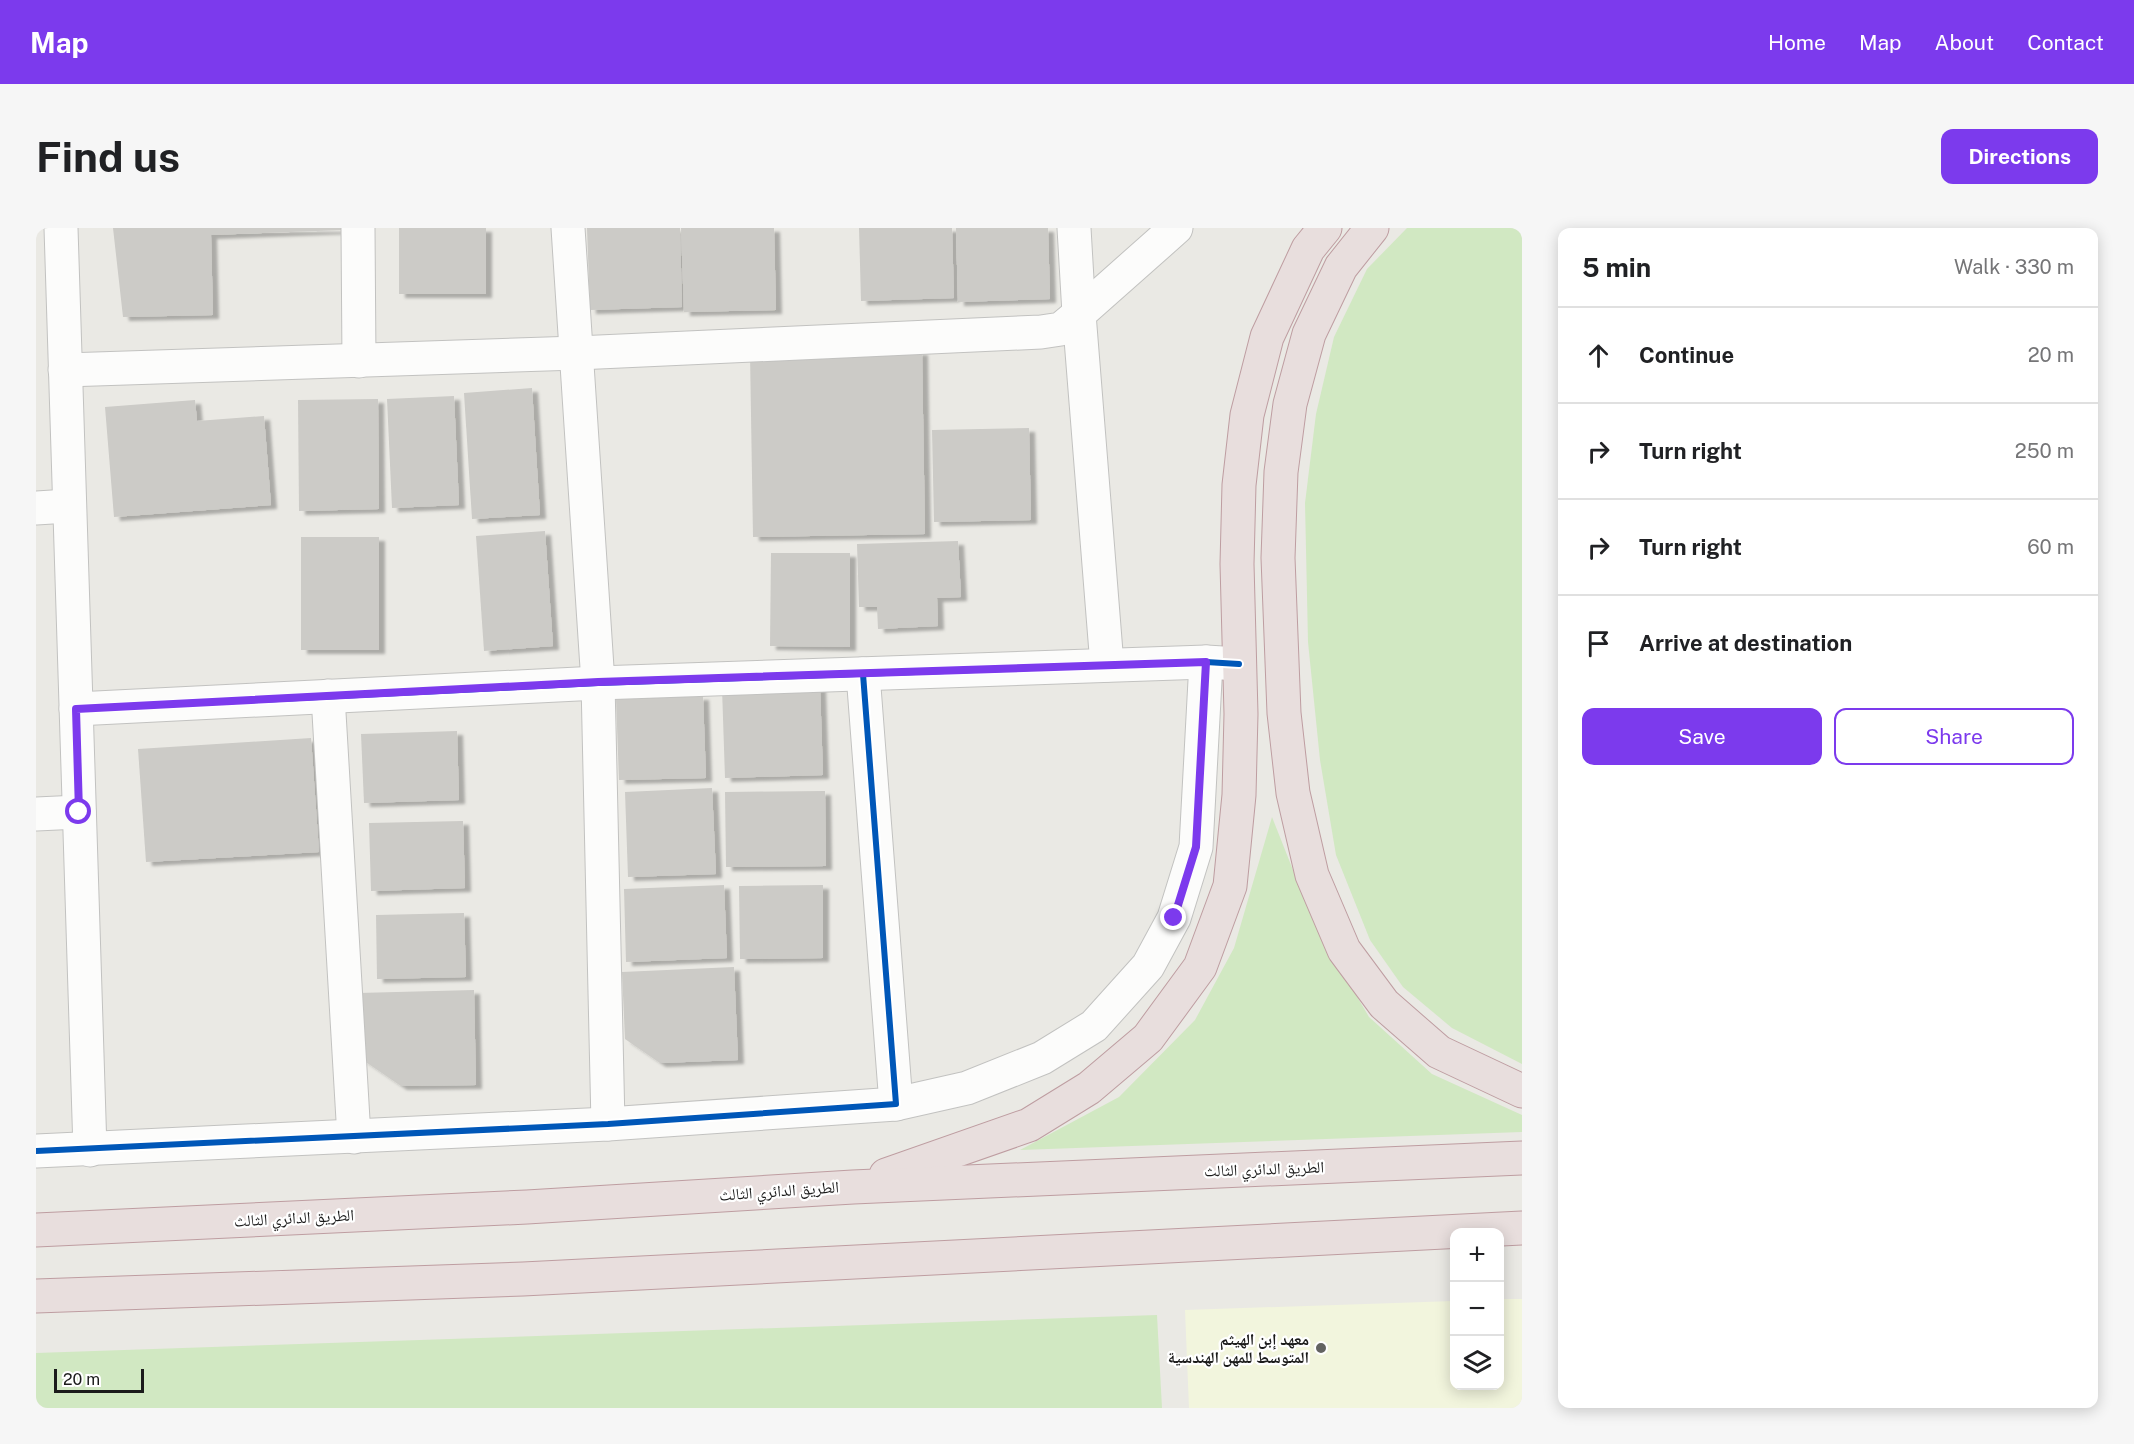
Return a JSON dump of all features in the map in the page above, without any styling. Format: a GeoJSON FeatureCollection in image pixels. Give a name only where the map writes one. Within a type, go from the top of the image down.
{"type":"FeatureCollection","features":[{"type":"Feature","properties":{"kind":"highway"},"geometry":{"type":"LineString","coordinates":[[853,1187],[1029,1125],[1089,1088],[1148,1038],[1200,967],[1230,886],[1239,795],[1241,714],[1237,564],[1239,485],[1247,415],[1267,337],[1308,249],[1325,228]]}},
{"type":"Feature","properties":{"kind":"highway"},"geometry":{"type":"LineString","coordinates":[[1372,228],[1341,267],[1309,334],[1290,404],[1281,472],[1278,558],[1284,713],[1293,793],[1312,875],[1344,950],[1384,1004],[1439,1052],[1513,1088],[1522,1090]]}},
{"type":"Feature","properties":{"kind":"highway","name":"الطريق الدائري الثالث"},"geometry":{"type":"LineString","coordinates":[[36,1230],[527,1208],[853,1187],[1522,1158]]}},
{"type":"Feature","properties":{"kind":"highway"},"geometry":{"type":"LineString","coordinates":[[36,1296],[523,1279],[1522,1228]]}},
{"type":"Feature","properties":{"kind":"street"},"geometry":{"type":"LineString","coordinates":[[61,228],[90,1150]]}},
{"type":"Feature","properties":{"kind":"street"},"geometry":{"type":"LineString","coordinates":[[358,228],[359,361]]}},
{"type":"Feature","properties":{"kind":"street"},"geometry":{"type":"LineString","coordinates":[[568,228],[598,682],[608,1124]]}},
{"type":"Feature","properties":{"kind":"street"},"geometry":{"type":"LineString","coordinates":[[1074,228],[1107,665]]}},
{"type":"Feature","properties":{"kind":"street"},"geometry":{"type":"LineString","coordinates":[[65,370],[577,353],[1041,332],[1061,329],[1176,228]]}},
{"type":"Feature","properties":{"kind":"street"},"geometry":{"type":"LineString","coordinates":[[36,508],[68,506]]}},
{"type":"Feature","properties":{"kind":"street"},"geometry":{"type":"LineString","coordinates":[[36,1151],[608,1124],[896,1104],[967,1088],[1042,1058],[1094,1026],[1148,966],[1174,918],[1196,847],[1206,662]]}},
{"type":"Feature","properties":{"kind":"street"},"geometry":{"type":"LineString","coordinates":[[76,709],[598,682],[1206,662],[1239,664]]}},
{"type":"Feature","properties":{"kind":"street"},"geometry":{"type":"LineString","coordinates":[[864,674],[896,1104]]}},
{"type":"Feature","properties":{"kind":"street"},"geometry":{"type":"LineString","coordinates":[[328,696],[354,1137]]}},
{"type":"Feature","properties":{"kind":"street"},"geometry":{"type":"LineString","coordinates":[[36,814],[79,812]]}},
{"type":"Feature","properties":{"kind":"shaded area","name":"معهد إبن الهيثم المتوسط للمهن الهندسية"},"geometry":{"type":"Polygon","coordinates":[[[1504,1299],[1522,1299],[1522,1408],[1189,1408],[1185,1310],[1450,1301],[1450,1390],[1504,1390],[1504,1299]]]}},
{"type":"Feature","properties":{"kind":"green space"},"geometry":{"type":"Polygon","coordinates":[[[1407,228],[1522,228],[1522,1064],[1452,1028],[1403,987],[1370,940],[1336,855],[1320,760],[1308,642],[1305,503],[1316,414],[1334,337],[1367,269],[1407,228]]]}},
{"type":"Feature","properties":{"kind":"green space"},"geometry":{"type":"Polygon","coordinates":[[[1272,817],[1314,923],[1369,1017],[1432,1074],[1522,1115],[1522,1132],[1020,1150],[1119,1097],[1195,1020],[1234,948],[1272,817]]]}},
{"type":"Feature","properties":{"kind":"green space"},"geometry":{"type":"Polygon","coordinates":[[[1157,1315],[1162,1408],[36,1408],[36,1353],[1157,1315]]]}},
{"type":"Feature","properties":{"kind":"building"},"geometry":{"type":"Polygon","coordinates":[[[113,228],[344,228],[344,230],[211,235],[213,315],[123,317],[113,228]]]}},
{"type":"Feature","properties":{"kind":"building"},"geometry":{"type":"Polygon","coordinates":[[[399,228],[486,228],[486,294],[399,294],[399,228]]]}},
{"type":"Feature","properties":{"kind":"building"},"geometry":{"type":"Polygon","coordinates":[[[587,228],[680,228],[682,307],[590,310],[587,228]]]}},
{"type":"Feature","properties":{"kind":"building"},"geometry":{"type":"Polygon","coordinates":[[[681,228],[774,228],[776,310],[684,312],[681,228]]]}},
{"type":"Feature","properties":{"kind":"building"},"geometry":{"type":"Polygon","coordinates":[[[859,228],[952,228],[954,298],[861,301],[859,228]]]}},
{"type":"Feature","properties":{"kind":"building"},"geometry":{"type":"Polygon","coordinates":[[[956,228],[1048,228],[1050,299],[958,302],[956,228]]]}},
{"type":"Feature","properties":{"kind":"building"},"geometry":{"type":"Polygon","coordinates":[[[922,351],[925,534],[753,537],[750,353],[922,351]]]}},
{"type":"Feature","properties":{"kind":"building"},"geometry":{"type":"Polygon","coordinates":[[[532,388],[540,515],[472,519],[464,393],[532,388]]]}},
{"type":"Feature","properties":{"kind":"building"},"geometry":{"type":"Polygon","coordinates":[[[454,396],[459,505],[392,508],[387,399],[454,396]]]}},
{"type":"Feature","properties":{"kind":"building"},"geometry":{"type":"Polygon","coordinates":[[[378,399],[379,509],[299,511],[298,400],[378,399]]]}},
{"type":"Feature","properties":{"kind":"building"},"geometry":{"type":"Polygon","coordinates":[[[195,400],[197,421],[264,416],[271,505],[114,517],[105,407],[195,400]]]}},
{"type":"Feature","properties":{"kind":"building"},"geometry":{"type":"Polygon","coordinates":[[[1029,428],[1031,520],[934,522],[932,430],[1029,428]]]}},
{"type":"Feature","properties":{"kind":"building"},"geometry":{"type":"Polygon","coordinates":[[[545,531],[553,646],[484,651],[476,536],[545,531]]]}},
{"type":"Feature","properties":{"kind":"building"},"geometry":{"type":"Polygon","coordinates":[[[301,537],[379,537],[379,650],[301,650],[301,537]]]}},
{"type":"Feature","properties":{"kind":"building"},"geometry":{"type":"Polygon","coordinates":[[[958,541],[961,597],[937,598],[938,626],[878,629],[877,607],[859,607],[857,544],[958,541]]]}},
{"type":"Feature","properties":{"kind":"building"},"geometry":{"type":"Polygon","coordinates":[[[771,553],[850,553],[850,647],[770,646],[771,553]]]}},
{"type":"Feature","properties":{"kind":"building"},"geometry":{"type":"Polygon","coordinates":[[[820,686],[823,775],[725,778],[722,688],[820,686]]]}},
{"type":"Feature","properties":{"kind":"building"},"geometry":{"type":"Polygon","coordinates":[[[703,696],[706,778],[619,780],[616,699],[703,696]]]}},
{"type":"Feature","properties":{"kind":"building"},"geometry":{"type":"Polygon","coordinates":[[[457,731],[459,800],[364,803],[361,734],[457,731]]]}},
{"type":"Feature","properties":{"kind":"building"},"geometry":{"type":"Polygon","coordinates":[[[311,738],[319,852],[146,862],[138,749],[311,738]]]}},
{"type":"Feature","properties":{"kind":"building"},"geometry":{"type":"Polygon","coordinates":[[[712,788],[716,874],[628,877],[625,792],[712,788]]]}},
{"type":"Feature","properties":{"kind":"building"},"geometry":{"type":"Polygon","coordinates":[[[825,791],[826,866],[726,867],[725,792],[825,791]]]}},
{"type":"Feature","properties":{"kind":"building"},"geometry":{"type":"Polygon","coordinates":[[[463,821],[465,888],[371,891],[369,823],[463,821]]]}},
{"type":"Feature","properties":{"kind":"building"},"geometry":{"type":"Polygon","coordinates":[[[724,885],[727,958],[626,962],[624,889],[724,885]]]}},
{"type":"Feature","properties":{"kind":"building"},"geometry":{"type":"Polygon","coordinates":[[[823,885],[823,958],[740,959],[739,886],[823,885]]]}},
{"type":"Feature","properties":{"kind":"building"},"geometry":{"type":"Polygon","coordinates":[[[464,913],[466,977],[377,979],[376,915],[464,913]]]}},
{"type":"Feature","properties":{"kind":"building"},"geometry":{"type":"Polygon","coordinates":[[[734,967],[738,1060],[660,1063],[625,1039],[622,972],[734,967]]]}},
{"type":"Feature","properties":{"kind":"building"},"geometry":{"type":"Polygon","coordinates":[[[474,990],[476,1085],[401,1086],[360,1058],[358,993],[474,990]]]}},
{"type":"Feature","properties":{"kind":"cycle path"},"geometry":{"type":"LineString","coordinates":[[76,709],[598,683],[1206,662],[1239,664]]}},
{"type":"Feature","properties":{"kind":"cycle path"},"geometry":{"type":"LineString","coordinates":[[36,1151],[608,1124],[896,1104],[863,674]]}},
{"type":"Feature","properties":{"kind":"place","name":"معهد إبن الهيثم المتوسط للمهن الهندسية"},"geometry":{"type":"Point","coordinates":[1321,1348]}},
{"type":"Feature","properties":{"kind":"route"},"geometry":{"type":"LineString","coordinates":[[79,812],[76,709],[598,682],[1206,662],[1196,847],[1174,918]]}}]}
